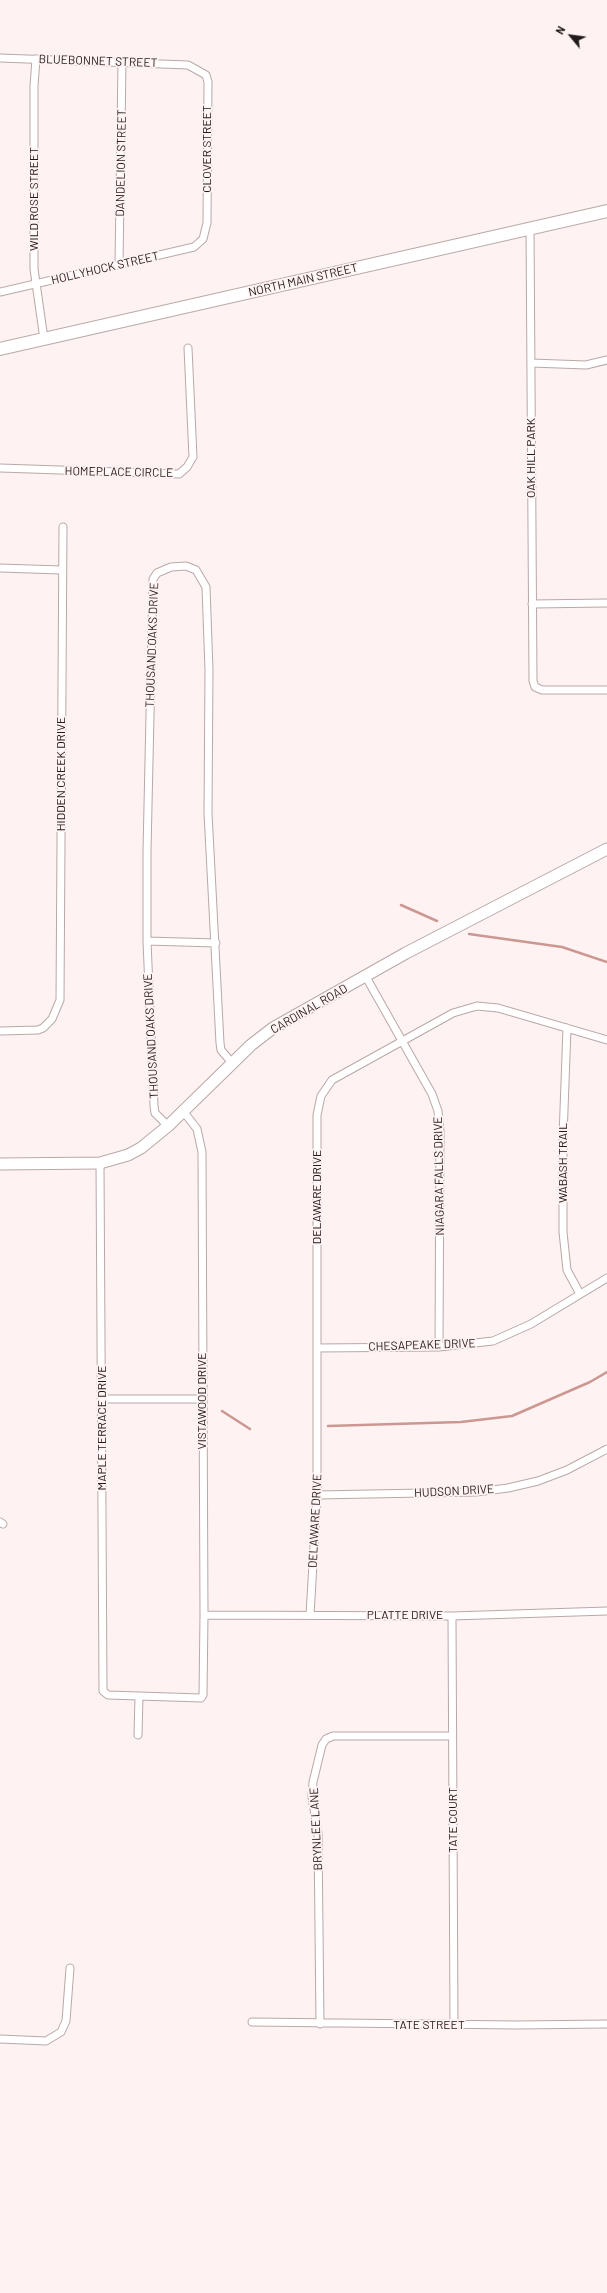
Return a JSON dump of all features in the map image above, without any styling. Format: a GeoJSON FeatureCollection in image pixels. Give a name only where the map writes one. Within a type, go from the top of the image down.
{"type":"FeatureCollection","features":[{"type":"Feature","properties":{"kind":"main road","name":"NORTH MAIN STREET"},"geometry":{"type":"LineString","coordinates":[[0,349],[607,211]]}},
{"type":"Feature","properties":{"kind":"street","name":"BLUEBONNET STREET"},"geometry":{"type":"LineString","coordinates":[[0,58],[188,65],[196,68]]}},
{"type":"Feature","properties":{"kind":"street","name":"WILD ROSE STREET"},"geometry":{"type":"LineString","coordinates":[[36,59],[34,86],[34,269],[44,339]]}},
{"type":"Feature","properties":{"kind":"street","name":"DANDELION STREET"},"geometry":{"type":"LineString","coordinates":[[119,264],[122,62]]}},
{"type":"Feature","properties":{"kind":"street","name":"CLOVER STREET"},"geometry":{"type":"LineString","coordinates":[[196,68],[206,75],[208,82],[207,223],[205,235]]}},
{"type":"Feature","properties":{"kind":"street","name":"OAK HILL PARK"},"geometry":{"type":"LineString","coordinates":[[530,228],[532,681],[535,687],[551,690],[607,690]]}},
{"type":"Feature","properties":{"kind":"street","name":"HOLLYHOCK STREET"},"geometry":{"type":"LineString","coordinates":[[0,292],[194,248],[205,235]]}},
{"type":"Feature","properties":{"kind":"street","name":"HOMEPLACE CIRCLE"},"geometry":{"type":"LineString","coordinates":[[0,468],[179,474],[187,467],[193,457],[194,443],[188,348]]}},
{"type":"Feature","properties":{"kind":"street"},"geometry":{"type":"LineString","coordinates":[[531,363],[586,365],[607,360]]}},
{"type":"Feature","properties":{"kind":"street","name":"HIDDEN CREEK DRIVE"},"geometry":{"type":"LineString","coordinates":[[0,1031],[38,1030],[52,1019],[60,1000],[61,570],[63,527]]}},
{"type":"Feature","properties":{"kind":"street","name":"THOUSAND OAKS DRIVE"},"geometry":{"type":"LineString","coordinates":[[168,1126],[155,1113],[154,1106],[147,942],[153,579],[157,573],[171,567],[186,566],[196,570],[206,587],[209,670],[208,813],[221,1050],[233,1064]]}},
{"type":"Feature","properties":{"kind":"street"},"geometry":{"type":"LineString","coordinates":[[0,568],[61,570]]}},
{"type":"Feature","properties":{"kind":"street"},"geometry":{"type":"LineString","coordinates":[[532,604],[607,603]]}},
{"type":"Feature","properties":{"kind":"street","name":"CARDINAL ROAD"},"geometry":{"type":"LineString","coordinates":[[0,1164],[100,1163],[128,1156],[141,1148],[168,1126],[273,1028],[366,977],[406,953],[607,849]]}},
{"type":"Feature","properties":{"kind":"street"},"geometry":{"type":"LineString","coordinates":[[147,942],[216,943]]}},
{"type":"Feature","properties":{"kind":"street","name":"NIAGARA FALLS DRIVE"},"geometry":{"type":"LineString","coordinates":[[366,977],[432,1094],[438,1111],[440,1131],[439,1347]]}},
{"type":"Feature","properties":{"kind":"street","name":"DELAWARE DRIVE"},"geometry":{"type":"LineString","coordinates":[[310,1615],[317,1495],[318,1106],[321,1096],[332,1080],[453,1013],[477,1006],[498,1008],[607,1040]]}},
{"type":"Feature","properties":{"kind":"street","name":"WABASH TRAIL"},"geometry":{"type":"LineString","coordinates":[[567,1028],[563,1137],[563,1232],[567,1270],[580,1294]]}},
{"type":"Feature","properties":{"kind":"street","name":"VISTAWOOD DRIVE"},"geometry":{"type":"LineString","coordinates":[[139,1697],[202,1697],[204,1615],[202,1152],[197,1130],[183,1111]]}},
{"type":"Feature","properties":{"kind":"street","name":"MAPLE TERRACE DRIVE"},"geometry":{"type":"LineString","coordinates":[[100,1163],[104,1693],[108,1695],[139,1697]]}},
{"type":"Feature","properties":{"kind":"street","name":"CHESAPEAKE DRIVE"},"geometry":{"type":"LineString","coordinates":[[317,1348],[439,1347],[493,1341],[531,1324],[607,1278]]}},
{"type":"Feature","properties":{"kind":"street"},"geometry":{"type":"LineString","coordinates":[[102,1399],[202,1399]]}},
{"type":"Feature","properties":{"kind":"street","name":"HUDSON DRIVE"},"geometry":{"type":"LineString","coordinates":[[317,1495],[476,1492],[508,1488],[538,1481],[567,1470],[607,1449]]}},
{"type":"Feature","properties":{"kind":"street","name":"PLATTE DRIVE"},"geometry":{"type":"LineString","coordinates":[[204,1615],[452,1616],[607,1611]]}},
{"type":"Feature","properties":{"kind":"street","name":"TATE COURT"},"geometry":{"type":"LineString","coordinates":[[452,1616],[451,1736],[454,2025]]}},
{"type":"Feature","properties":{"kind":"street"},"geometry":{"type":"LineString","coordinates":[[138,1735],[139,1697]]}},
{"type":"Feature","properties":{"kind":"street","name":"BRYNLEE LANE"},"geometry":{"type":"LineString","coordinates":[[320,2024],[318,1834],[312,1797],[313,1782],[322,1746],[326,1739],[333,1736],[451,1736]]}},
{"type":"Feature","properties":{"kind":"street"},"geometry":{"type":"LineString","coordinates":[[0,2039],[46,2041],[61,2032],[66,2021],[70,1968]]}},
{"type":"Feature","properties":{"kind":"street","name":"TATE STREET"},"geometry":{"type":"LineString","coordinates":[[252,2022],[454,2025],[607,2024]]}},
{"type":"Feature","properties":{"kind":"waterway"},"geometry":{"type":"LineString","coordinates":[[401,905],[437,921]]}},
{"type":"Feature","properties":{"kind":"waterway"},"geometry":{"type":"LineString","coordinates":[[469,934],[562,947],[607,962]]}},
{"type":"Feature","properties":{"kind":"waterway"},"geometry":{"type":"LineString","coordinates":[[328,1426],[461,1422],[512,1416],[590,1382],[607,1372]]}},
{"type":"Feature","properties":{"kind":"waterway"},"geometry":{"type":"LineString","coordinates":[[222,1411],[250,1429]]}}]}
